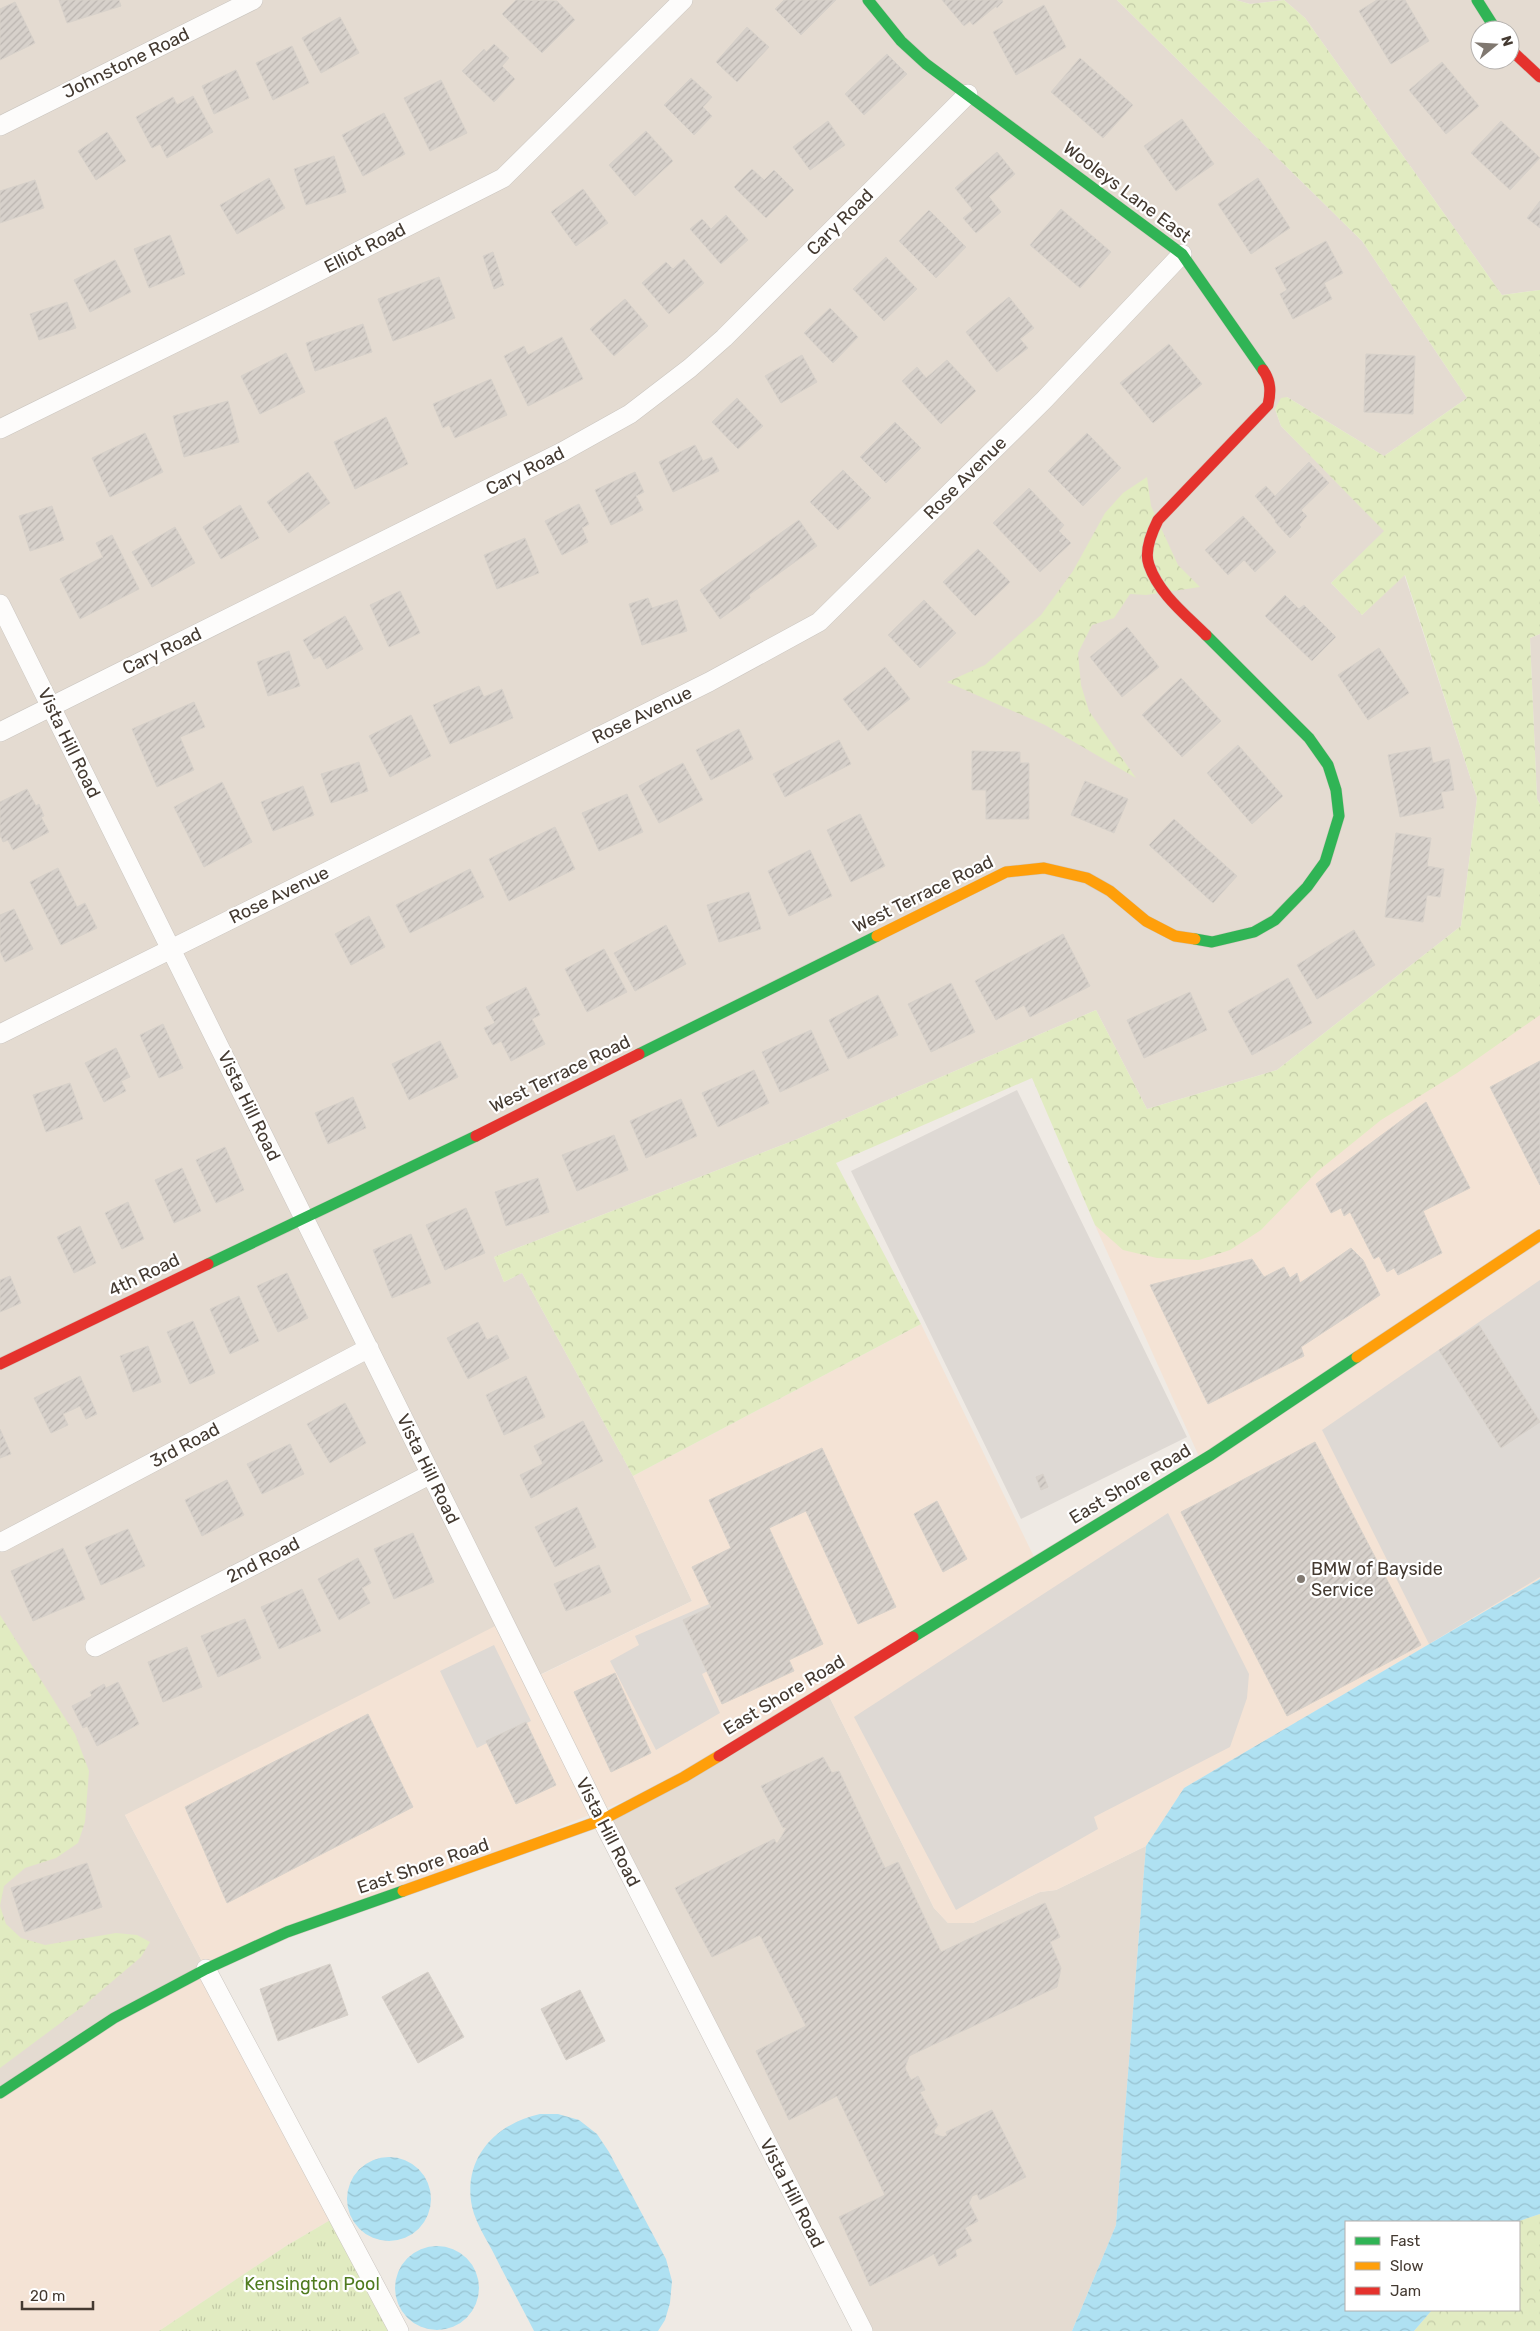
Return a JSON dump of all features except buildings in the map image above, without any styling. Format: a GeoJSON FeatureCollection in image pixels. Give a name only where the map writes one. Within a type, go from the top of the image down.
{"type":"FeatureCollection","features":[{"type":"Feature","properties":{"kind":"street","name":"Johnstone Road"},"geometry":{"type":"LineString","coordinates":[[0,126],[253,0]]}},
{"type":"Feature","properties":{"kind":"street","name":"Elliot Road"},"geometry":{"type":"LineString","coordinates":[[0,429],[260,301],[503,178],[683,0]]}},
{"type":"Feature","properties":{"kind":"street","name":"Wooleys Lane East"},"geometry":{"type":"LineString","coordinates":[[868,0],[901,40],[926,64],[1182,254],[1268,377],[1271,392],[1268,405],[1158,520],[1150,538],[1148,564],[1165,594],[1189,618]]}},
{"type":"Feature","properties":{"kind":"street"},"geometry":{"type":"LineString","coordinates":[[1477,0],[1490,20]]}},
{"type":"Feature","properties":{"kind":"street"},"geometry":{"type":"LineString","coordinates":[[1520,58],[1540,77]]}},
{"type":"Feature","properties":{"kind":"street","name":"Cary Road"},"geometry":{"type":"LineString","coordinates":[[0,732],[562,452],[630,414],[690,368],[724,338],[968,94]]}},
{"type":"Feature","properties":{"kind":"street","name":"Rose Avenue"},"geometry":{"type":"LineString","coordinates":[[0,1034],[709,682],[819,622],[1044,400],[1182,254]]}},
{"type":"Feature","properties":{"kind":"street","name":"Vista Hill Road"},"geometry":{"type":"LineString","coordinates":[[0,604],[602,1820],[863,2331]]}},
{"type":"Feature","properties":{"kind":"street","name":"West Terrace Road"},"geometry":{"type":"LineString","coordinates":[[304,1218],[449,1149],[1006,872],[1044,868],[1087,878],[1110,891],[1146,921],[1174,936],[1212,942],[1254,932],[1275,920],[1307,887],[1325,862],[1339,816],[1336,790],[1328,765],[1309,738],[1189,618]]}},
{"type":"Feature","properties":{"kind":"street","name":"4th Road"},"geometry":{"type":"LineString","coordinates":[[0,1364],[304,1218]]}},
{"type":"Feature","properties":{"kind":"street","name":"East Shore Road"},"geometry":{"type":"LineString","coordinates":[[0,2093],[114,2018],[206,1969],[287,1932],[602,1820],[684,1777],[1211,1454],[1540,1236]]}},
{"type":"Feature","properties":{"kind":"street","name":"3rd Road"},"geometry":{"type":"LineString","coordinates":[[2,1542],[369,1348]]}},
{"type":"Feature","properties":{"kind":"street","name":"2nd Road"},"geometry":{"type":"LineString","coordinates":[[95,1647],[431,1474]]}},
{"type":"Feature","properties":{"kind":"street"},"geometry":{"type":"LineString","coordinates":[[206,1969],[399,2331]]}},
{"type":"Feature","properties":{"kind":"shaded area"},"geometry":{"type":"Polygon","coordinates":[[[0,0],[1117,0],[1362,241],[1467,398],[1384,456],[1287,397],[1275,409],[1281,426],[1385,531],[1331,583],[1362,615],[1404,574],[1477,798],[1461,926],[1277,1070],[1147,1109],[1096,1010],[795,1140],[494,1257],[504,1282],[522,1273],[633,1476],[692,1601],[531,1679],[125,1815],[206,1969],[0,2093],[0,0]]]}},
{"type":"Feature","properties":{"kind":"shaded area"},"geometry":{"type":"Polygon","coordinates":[[[1236,0],[1284,0],[1250,4],[1236,0]]]}},
{"type":"Feature","properties":{"kind":"shaded area"},"geometry":{"type":"Polygon","coordinates":[[[1284,0],[1540,0],[1540,290],[1502,295],[1305,18],[1284,0]]]}},
{"type":"Feature","properties":{"kind":"shaded area"},"geometry":{"type":"Polygon","coordinates":[[[1540,634],[1540,804],[1537,799],[1530,638],[1540,634]]]}},
{"type":"Feature","properties":{"kind":"shaded area"},"geometry":{"type":"Polygon","coordinates":[[[1540,1000],[1540,1579],[1184,1788],[1146,1846],[1056,1890],[1040,1892],[973,1923],[948,1923],[934,1908],[826,1690],[686,1776],[207,1969],[332,2219],[286,2246],[159,2331],[0,2331],[0,2093],[206,1969],[125,1815],[503,1622],[532,1679],[692,1601],[633,1476],[921,1324],[1036,1561],[1201,1461],[1095,1225],[1443,1069],[1540,1000]]]}},
{"type":"Feature","properties":{"kind":"shaded area"},"geometry":{"type":"Polygon","coordinates":[[[1017,1090],[1187,1437],[1021,1519],[851,1171],[1017,1090]]]}},
{"type":"Feature","properties":{"kind":"shaded area"},"geometry":{"type":"Polygon","coordinates":[[[1540,1280],[1540,1577],[1429,1644],[1322,1430],[1540,1280]]]}},
{"type":"Feature","properties":{"kind":"shaded area"},"geometry":{"type":"Polygon","coordinates":[[[1168,1513],[1249,1674],[1247,1698],[1230,1747],[1094,1817],[1098,1829],[956,1910],[854,1717],[1168,1513]]]}},
{"type":"Feature","properties":{"kind":"shaded area"},"geometry":{"type":"Polygon","coordinates":[[[709,1604],[735,1657],[702,1674],[720,1713],[656,1750],[610,1661],[639,1645],[635,1636],[709,1604]]]}},
{"type":"Feature","properties":{"kind":"shaded area"},"geometry":{"type":"Polygon","coordinates":[[[494,1645],[531,1721],[477,1748],[440,1671],[494,1645]]]}},
{"type":"Feature","properties":{"kind":"shaded area"},"geometry":{"type":"Polygon","coordinates":[[[826,1690],[934,1908],[948,1923],[973,1923],[1040,1892],[1056,1890],[1146,1846],[1116,2225],[1072,2331],[864,2331],[602,1820],[826,1690]]]}},
{"type":"Feature","properties":{"kind":"green space"},"geometry":{"type":"Polygon","coordinates":[[[1117,0],[1236,0],[1250,4],[1284,0],[1305,18],[1502,295],[1540,290],[1540,634],[1530,638],[1537,799],[1540,804],[1540,1015],[1457,1073],[1381,1120],[1318,1171],[1261,1230],[1230,1250],[1199,1260],[1157,1258],[1123,1250],[1095,1225],[1032,1078],[836,1163],[921,1324],[633,1476],[522,1273],[504,1282],[494,1257],[795,1140],[1096,1010],[1147,1109],[1277,1070],[1461,926],[1477,798],[1405,575],[1362,615],[1331,583],[1384,531],[1281,426],[1275,409],[1281,398],[1287,397],[1384,456],[1467,398],[1362,241],[1117,0]]]}},
{"type":"Feature","properties":{"kind":"green space"},"geometry":{"type":"Polygon","coordinates":[[[1147,477],[1151,506],[1178,565],[1200,587],[1146,595],[1130,594],[1114,618],[1092,625],[1078,653],[1081,685],[1089,711],[1136,778],[1045,725],[947,682],[985,665],[1041,615],[1073,571],[1105,513],[1123,493],[1147,477]]]}},
{"type":"Feature","properties":{"kind":"green space"},"geometry":{"type":"Polygon","coordinates":[[[0,1615],[75,1734],[89,1771],[85,1822],[78,1843],[56,1858],[25,1868],[4,1886],[0,1906],[0,1615]]]}},
{"type":"Feature","properties":{"kind":"green space"},"geometry":{"type":"Polygon","coordinates":[[[0,1906],[6,1924],[21,1938],[45,1945],[116,1933],[137,1935],[150,1942],[141,1957],[82,2007],[0,2068],[0,1906]]]}},
{"type":"Feature","properties":{"kind":"green space"},"geometry":{"type":"Polygon","coordinates":[[[1540,2214],[1540,2331],[1414,2331],[1431,2311],[1520,2311],[1519,2221],[1540,2214]]]}},
{"type":"Feature","properties":{"kind":"green space","name":"Kensington Pool"},"geometry":{"type":"Polygon","coordinates":[[[332,2219],[389,2331],[159,2331],[286,2246],[332,2219]]]}},
{"type":"Feature","properties":{"kind":"water"},"geometry":{"type":"Polygon","coordinates":[[[1540,1579],[1540,2214],[1519,2221],[1345,2221],[1345,2311],[1431,2311],[1414,2331],[1072,2331],[1116,2225],[1146,1846],[1184,1788],[1540,1579]]]}},
{"type":"Feature","properties":{"kind":"water"},"geometry":{"type":"Polygon","coordinates":[[[540,2114],[558,2114],[579,2120],[597,2134],[609,2152],[666,2259],[672,2281],[670,2303],[665,2320],[658,2331],[534,2331],[476,2220],[471,2201],[471,2184],[473,2169],[479,2156],[498,2133],[525,2118],[540,2114]]]}},
{"type":"Feature","properties":{"kind":"water"},"geometry":{"type":"Polygon","coordinates":[[[389,2157],[405,2160],[419,2169],[428,2183],[431,2199],[428,2215],[419,2229],[405,2238],[389,2241],[373,2238],[359,2229],[350,2215],[347,2199],[350,2183],[359,2169],[373,2160],[389,2157]]]}},
{"type":"Feature","properties":{"kind":"water"},"geometry":{"type":"Polygon","coordinates":[[[437,2246],[453,2249],[467,2258],[476,2272],[479,2288],[476,2304],[467,2318],[453,2327],[437,2330],[421,2327],[407,2318],[398,2304],[395,2288],[398,2272],[407,2258],[421,2249],[437,2246]]]}},
{"type":"Feature","properties":{"kind":"traffic: fast"},"geometry":{"type":"LineString","coordinates":[[868,0],[901,41],[926,64],[1182,254],[1263,370]]}},
{"type":"Feature","properties":{"kind":"traffic: fast"},"geometry":{"type":"LineString","coordinates":[[1477,0],[1490,20]]}},
{"type":"Feature","properties":{"kind":"traffic: fast"},"geometry":{"type":"LineString","coordinates":[[1195,939],[1212,942],[1254,932],[1275,920],[1307,887],[1325,862],[1339,816],[1336,790],[1328,765],[1309,738],[1206,635]]}},
{"type":"Feature","properties":{"kind":"traffic: fast"},"geometry":{"type":"LineString","coordinates":[[639,1054],[877,936]]}},
{"type":"Feature","properties":{"kind":"traffic: fast"},"geometry":{"type":"LineString","coordinates":[[208,1264],[476,1136]]}},
{"type":"Feature","properties":{"kind":"traffic: fast"},"geometry":{"type":"LineString","coordinates":[[913,1637],[1211,1455],[1357,1357]]}},
{"type":"Feature","properties":{"kind":"traffic: fast"},"geometry":{"type":"LineString","coordinates":[[0,2093],[114,2018],[206,1969],[287,1932],[403,1891]]}},
{"type":"Feature","properties":{"kind":"traffic: slow"},"geometry":{"type":"LineString","coordinates":[[877,936],[1006,872],[1044,868],[1087,878],[1110,891],[1146,921],[1175,936],[1195,939]]}},
{"type":"Feature","properties":{"kind":"traffic: slow"},"geometry":{"type":"LineString","coordinates":[[1357,1357],[1540,1235]]}},
{"type":"Feature","properties":{"kind":"traffic: slow"},"geometry":{"type":"LineString","coordinates":[[403,1891],[602,1820],[684,1777],[719,1756]]}},
{"type":"Feature","properties":{"kind":"traffic: jam"},"geometry":{"type":"LineString","coordinates":[[1520,58],[1540,77]]}},
{"type":"Feature","properties":{"kind":"traffic: jam"},"geometry":{"type":"LineString","coordinates":[[1206,635],[1173,603],[1159,585],[1149,565],[1147,554],[1149,542],[1158,520],[1268,405],[1270,387],[1268,378],[1263,370]]}},
{"type":"Feature","properties":{"kind":"traffic: jam"},"geometry":{"type":"LineString","coordinates":[[476,1136],[639,1054]]}},
{"type":"Feature","properties":{"kind":"traffic: jam"},"geometry":{"type":"LineString","coordinates":[[0,1364],[208,1264]]}},
{"type":"Feature","properties":{"kind":"traffic: jam"},"geometry":{"type":"LineString","coordinates":[[719,1756],[913,1637]]}},
{"type":"Feature","properties":{"kind":"place","name":"BMW of Bayside Service"},"geometry":{"type":"Point","coordinates":[1301,1579]}}]}
